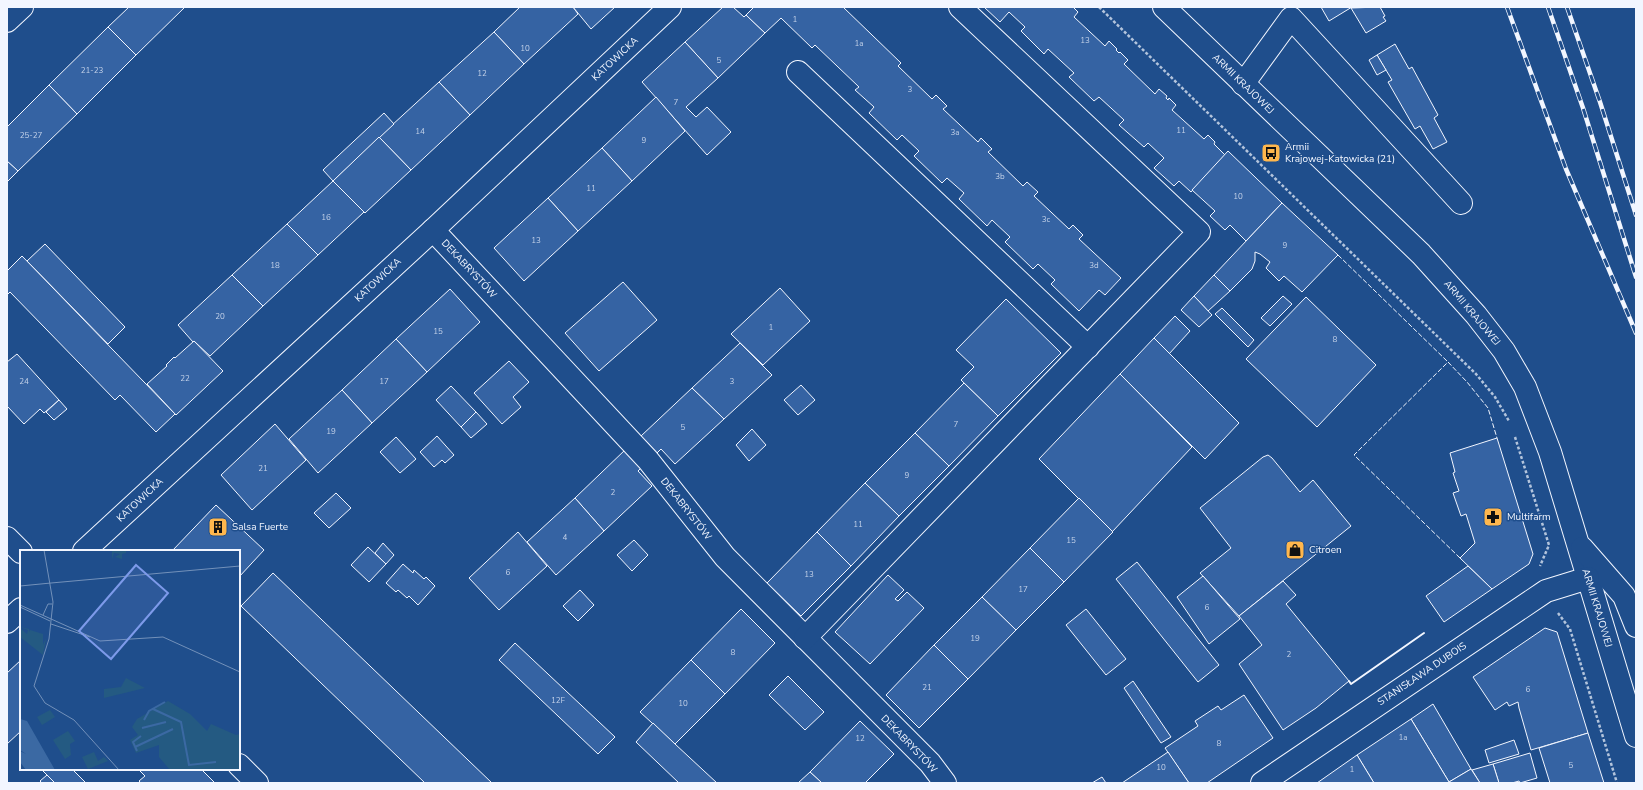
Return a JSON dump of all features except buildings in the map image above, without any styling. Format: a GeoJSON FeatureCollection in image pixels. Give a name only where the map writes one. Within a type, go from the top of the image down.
{"type":"FeatureCollection","features":[{"type":"Feature","properties":{"kind":"street"},"geometry":{"type":"LineString","coordinates":[[7,22],[22,7]]}},
{"type":"Feature","properties":{"kind":"street","name":"KATOWICKA"},"geometry":{"type":"LineString","coordinates":[[85,550],[433,230],[670,7]]}},
{"type":"Feature","properties":{"kind":"street"},"geometry":{"type":"LineString","coordinates":[[805,638],[1199,232],[960,7]]}},
{"type":"Feature","properties":{"kind":"street","name":"ARMII KRAJOWEJ"},"geometry":{"type":"LineString","coordinates":[[1164,7],[1421,254],[1476,315],[1504,351],[1525,387],[1550,452],[1636,736]]}},
{"type":"Feature","properties":{"kind":"street"},"geometry":{"type":"LineString","coordinates":[[1243,84],[1287,12],[1461,203]]}},
{"type":"Feature","properties":{"kind":"street"},"geometry":{"type":"LineString","coordinates":[[798,72],[1088,347]]}},
{"type":"Feature","properties":{"kind":"street","name":"DEKABRYSTÓW"},"geometry":{"type":"LineString","coordinates":[[433,230],[648,460],[725,557],[930,763],[945,783]]}},
{"type":"Feature","properties":{"kind":"street"},"geometry":{"type":"LineString","coordinates":[[7,538],[20,551]]}},
{"type":"Feature","properties":{"kind":"street"},"geometry":{"type":"LineString","coordinates":[[1578,543],[1624,596],[1636,626]]}},
{"type":"Feature","properties":{"kind":"street","name":"STANISŁAWA DUBOIS"},"geometry":{"type":"LineString","coordinates":[[1262,783],[1546,591],[1588,578]]}},
{"type":"Feature","properties":{"kind":"street"},"geometry":{"type":"LineString","coordinates":[[7,622],[20,610]]}},
{"type":"Feature","properties":{"kind":"street"},"geometry":{"type":"LineString","coordinates":[[240,766],[257,783]]}},
{"type":"Feature","properties":{"kind":"path"},"geometry":{"type":"LineString","coordinates":[[1099,7],[1476,374],[1496,397],[1511,424]]}},
{"type":"Feature","properties":{"kind":"path"},"geometry":{"type":"LineString","coordinates":[[1513,431],[1549,545],[1539,568],[1539,572]]}},
{"type":"Feature","properties":{"kind":"path"},"geometry":{"type":"LineString","coordinates":[[1556,610],[1570,629],[1617,783]]}},
{"type":"Feature","properties":{"kind":"railway"},"geometry":{"type":"LineString","coordinates":[[1507,7],[1566,169],[1636,333]]}},
{"type":"Feature","properties":{"kind":"railway"},"geometry":{"type":"LineString","coordinates":[[1548,7],[1583,108],[1636,277]]}},
{"type":"Feature","properties":{"kind":"railway"},"geometry":{"type":"LineString","coordinates":[[1567,7],[1600,102],[1636,215]]}},
{"type":"Feature","properties":{"kind":"fence"},"geometry":{"type":"LineString","coordinates":[[1338,255],[1448,362]]}},
{"type":"Feature","properties":{"kind":"fence"},"geometry":{"type":"LineString","coordinates":[[1460,558],[1354,455],[1448,362],[1467,382],[1488,408],[1497,438]]}},
{"type":"Feature","properties":{"kind":"wall"},"geometry":{"type":"LineString","coordinates":[[1349,681],[1351,684],[1424,633]]}},
{"type":"Feature","properties":{"kind":"place","name":"Armii Krajowej-Katowicka (21)"},"geometry":{"type":"Point","coordinates":[1271,153]}},
{"type":"Feature","properties":{"kind":"place","name":"Multifarm"},"geometry":{"type":"Point","coordinates":[1493,517]}},
{"type":"Feature","properties":{"kind":"place","name":"Salsa Fuerte"},"geometry":{"type":"Point","coordinates":[218,527]}},
{"type":"Feature","properties":{"kind":"place","name":"Citroen"},"geometry":{"type":"Point","coordinates":[1295,550]}}]}
